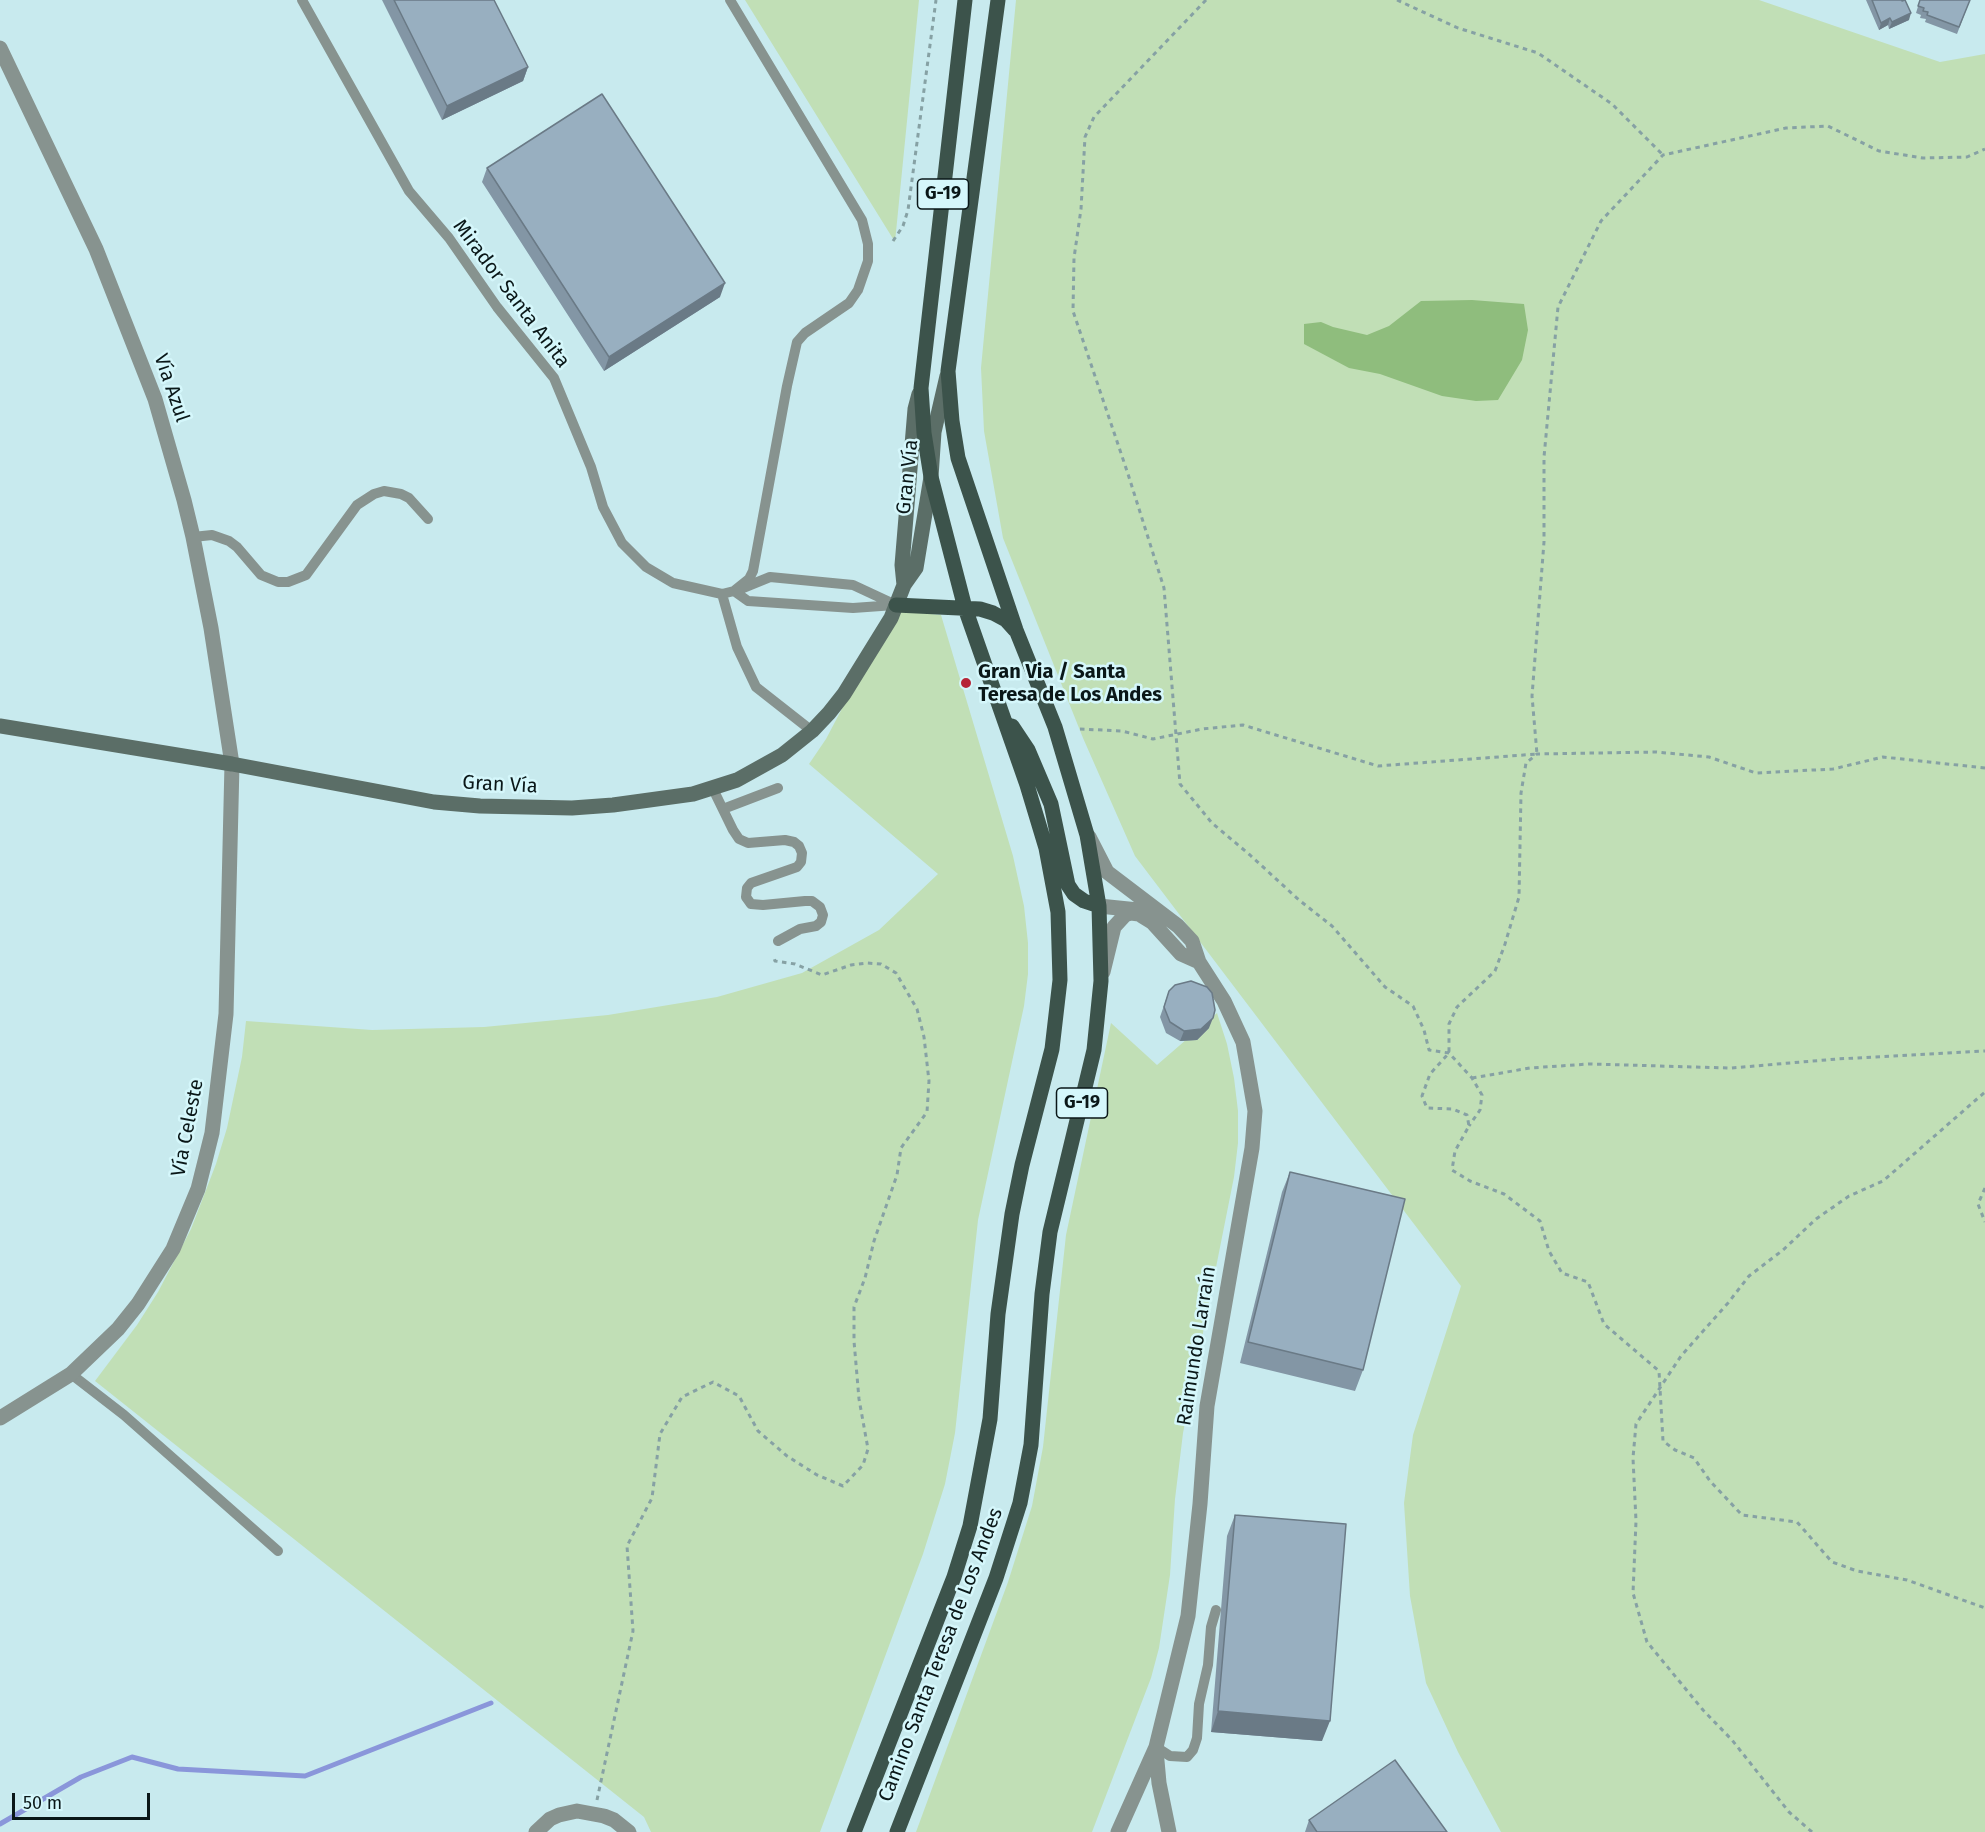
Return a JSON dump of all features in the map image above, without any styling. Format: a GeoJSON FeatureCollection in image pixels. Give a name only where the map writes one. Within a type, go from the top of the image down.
{"type":"FeatureCollection","features":[{"type":"Feature","properties":{"kind":"main road","name":"G-19"},"geometry":{"type":"LineString","coordinates":[[921,388],[965,0]]}},
{"type":"Feature","properties":{"kind":"main road","name":"G-19"},"geometry":{"type":"LineString","coordinates":[[948,371],[998,0]]}},
{"type":"Feature","properties":{"kind":"main road","name":"Camino Santa Teresa de Los Andes"},"geometry":{"type":"LineString","coordinates":[[897,1832],[996,1578],[1020,1503],[1030,1445],[1042,1294],[1050,1232],[1094,1050],[1101,981],[1099,906],[1087,834],[1055,727],[1016,630],[958,458],[948,371]]}},
{"type":"Feature","properties":{"kind":"main road","name":"Gran Vía"},"geometry":{"type":"LineString","coordinates":[[0,726],[232,764],[434,802],[480,806],[561,808],[613,806],[713,789],[760,769],[812,731],[844,694],[876,644],[904,585],[916,568],[931,477],[934,432],[948,371]]}},
{"type":"Feature","properties":{"kind":"main road","name":"Camino Santa Teresa de Los Andes"},"geometry":{"type":"LineString","coordinates":[[854,1832],[949,1588],[970,1526],[990,1419],[998,1314],[1012,1214],[1022,1165],[1047,1072],[1057,1015],[1060,945],[1053,880],[1037,817],[965,608],[931,477],[924,433],[921,388]]}},
{"type":"Feature","properties":{"kind":"main road","name":"Gran Vía"},"geometry":{"type":"LineString","coordinates":[[904,585],[902,566],[910,462],[915,409],[921,388]]}},
{"type":"Feature","properties":{"kind":"main road"},"geometry":{"type":"LineString","coordinates":[[896,605],[965,608],[993,613],[1006,620],[1016,630]]}},
{"type":"Feature","properties":{"kind":"main road"},"geometry":{"type":"LineString","coordinates":[[999,706],[1028,750],[1040,775],[1051,804],[1068,885],[1074,894],[1084,901],[1099,906]]}},
{"type":"Feature","properties":{"kind":"street","name":"Vía Azul"},"geometry":{"type":"LineString","coordinates":[[0,48],[96,249],[155,399],[193,537],[211,628],[232,764]]}},
{"type":"Feature","properties":{"kind":"street","name":"Vía Celeste"},"geometry":{"type":"LineString","coordinates":[[0,1418],[71,1374],[118,1329],[156,1277],[187,1220],[207,1159],[216,1108],[226,1014],[232,764]]}},
{"type":"Feature","properties":{"kind":"street","name":"Raimundo Larraín"},"geometry":{"type":"LineString","coordinates":[[1087,834],[1107,872],[1178,926],[1192,941],[1199,962],[1224,1001],[1243,1042],[1255,1111],[1252,1148],[1207,1406],[1200,1504],[1188,1617],[1156,1747],[1118,1832]]}},
{"type":"Feature","properties":{"kind":"street","name":"Raimundo Larraín"},"geometry":{"type":"LineString","coordinates":[[1099,906],[1138,910],[1181,954],[1199,962]]}},
{"type":"Feature","properties":{"kind":"street"},"geometry":{"type":"LineString","coordinates":[[1101,981],[1111,935],[1118,921],[1131,913],[1139,914],[1152,922]]}},
{"type":"Feature","properties":{"kind":"street","name":"Raimundo Larraín"},"geometry":{"type":"LineString","coordinates":[[1156,1747],[1159,1783],[1169,1832]]}},
{"type":"Feature","properties":{"kind":"street"},"geometry":{"type":"LineString","coordinates":[[536,1832],[550,1819],[577,1811],[594,1813],[614,1820],[629,1832]]}},
{"type":"Feature","properties":{"kind":"lane","name":"Mirador Santa Anita"},"geometry":{"type":"LineString","coordinates":[[302,0],[409,191],[448,238],[497,307],[554,378],[591,467],[603,507],[622,543],[646,567],[673,583],[722,594],[770,577],[853,585],[896,605]]}},
{"type":"Feature","properties":{"kind":"lane"},"geometry":{"type":"LineString","coordinates":[[730,0],[862,220],[868,244],[868,261],[863,277],[849,303],[805,333],[797,342],[753,571],[749,579],[734,591],[748,601],[853,608],[896,605]]}},
{"type":"Feature","properties":{"kind":"lane"},"geometry":{"type":"LineString","coordinates":[[193,537],[212,535],[221,537],[237,547],[261,575],[279,582],[288,582],[306,575],[357,505],[374,494],[393,492],[401,494],[409,498],[428,519]]}},
{"type":"Feature","properties":{"kind":"lane"},"geometry":{"type":"LineString","coordinates":[[722,594],[737,647],[756,687],[812,731]]}},
{"type":"Feature","properties":{"kind":"lane"},"geometry":{"type":"LineString","coordinates":[[723,809],[778,788]]}},
{"type":"Feature","properties":{"kind":"lane"},"geometry":{"type":"LineString","coordinates":[[713,789],[732,830],[739,839],[748,843],[785,840],[799,846],[802,854],[801,862],[797,867],[751,883],[747,888],[746,897],[751,904],[812,901],[820,907],[823,915],[821,922],[816,926],[800,929],[778,942]]}},
{"type":"Feature","properties":{"kind":"lane"},"geometry":{"type":"LineString","coordinates":[[71,1374],[124,1415],[279,1551]]}},
{"type":"Feature","properties":{"kind":"lane"},"geometry":{"type":"LineString","coordinates":[[1156,1747],[1170,1756],[1186,1756],[1193,1750],[1197,1738],[1199,1704],[1208,1665],[1211,1627],[1216,1610]]}},
{"type":"Feature","properties":{"kind":"path"},"geometry":{"type":"LineString","coordinates":[[893,241],[903,226],[908,210],[936,0]]}},
{"type":"Feature","properties":{"kind":"path"},"geometry":{"type":"LineString","coordinates":[[1206,0],[1094,117],[1085,138],[1081,209],[1074,258],[1073,311],[1164,588],[1180,784],[1212,824],[1332,926],[1385,987],[1413,1006],[1430,1050],[1449,1053],[1472,1078],[1482,1095],[1480,1110],[1455,1151],[1452,1170],[1470,1181],[1504,1194],[1540,1221],[1549,1251],[1562,1274],[1588,1282],[1604,1324],[1659,1371],[1663,1441],[1675,1450],[1694,1458],[1710,1481],[1742,1515],[1797,1522],[1832,1562],[1857,1571],[1907,1580],[1985,1608]]}},
{"type":"Feature","properties":{"kind":"path"},"geometry":{"type":"LineString","coordinates":[[1397,0],[1458,28],[1538,52],[1612,104],[1663,155]]}},
{"type":"Feature","properties":{"kind":"path"},"geometry":{"type":"LineString","coordinates":[[1538,754],[1532,696],[1544,542],[1544,457],[1558,307],[1600,221],[1663,155],[1786,128],[1828,126],[1879,151],[1923,158],[1967,157],[1985,149]]}},
{"type":"Feature","properties":{"kind":"path"},"geometry":{"type":"LineString","coordinates":[[1080,729],[1122,731],[1154,739],[1202,729],[1243,725],[1378,766],[1538,754],[1656,752],[1709,757],[1756,773],[1833,769],[1883,757],[1985,768]]}},
{"type":"Feature","properties":{"kind":"path"},"geometry":{"type":"LineString","coordinates":[[1469,1126],[1467,1114],[1453,1109],[1427,1108],[1422,1096],[1430,1074],[1449,1053],[1449,1024],[1457,1007],[1495,971],[1513,918],[1519,897],[1521,793],[1526,763],[1538,754]]}},
{"type":"Feature","properties":{"kind":"path"},"geometry":{"type":"LineString","coordinates":[[594,1813],[633,1631],[627,1546],[652,1498],[660,1434],[682,1397],[713,1382],[739,1396],[758,1431],[787,1456],[817,1475],[843,1486],[863,1466],[868,1449],[859,1399],[854,1341],[854,1307],[897,1175],[901,1148],[927,1112],[929,1081],[924,1037],[917,1009],[896,973],[880,964],[867,963],[851,965],[822,975],[795,964],[775,961],[772,955],[778,942]]}},
{"type":"Feature","properties":{"kind":"path"},"geometry":{"type":"LineString","coordinates":[[1472,1078],[1530,1068],[1589,1064],[1731,1068],[1837,1059],[1985,1051]]}},
{"type":"Feature","properties":{"kind":"path"},"geometry":{"type":"LineString","coordinates":[[1812,1832],[1789,1812],[1732,1740],[1703,1710],[1647,1642],[1633,1593],[1636,1521],[1633,1458],[1636,1424],[1681,1356],[1749,1276],[1783,1250],[1816,1219],[1849,1196],[1884,1181],[1985,1092]]}},
{"type":"Feature","properties":{"kind":"path"},"geometry":{"type":"LineString","coordinates":[[1985,1188],[1978,1204],[1985,1222]]}},
{"type":"Feature","properties":{"kind":"green space"},"geometry":{"type":"Polygon","coordinates":[[[745,0],[919,0],[895,242],[745,0]]]}},
{"type":"Feature","properties":{"kind":"green space"},"geometry":{"type":"Polygon","coordinates":[[[1016,0],[1759,0],[1940,62],[1985,54],[1985,1832],[1501,1832],[1458,1752],[1426,1683],[1410,1596],[1404,1503],[1413,1435],[1461,1286],[1135,856],[1083,738],[1003,538],[984,431],[981,368],[1016,0]]]}},
{"type":"Feature","properties":{"kind":"green space"},"geometry":{"type":"Polygon","coordinates":[[[1472,300],[1524,304],[1528,330],[1522,360],[1498,400],[1476,401],[1442,396],[1380,374],[1349,368],[1304,344],[1304,324],[1321,322],[1367,335],[1389,326],[1421,301],[1472,300]]]}},
{"type":"Feature","properties":{"kind":"green space"},"geometry":{"type":"Polygon","coordinates":[[[894,610],[941,615],[1013,856],[1024,906],[1028,943],[1028,974],[1024,1006],[978,1220],[955,1433],[945,1484],[923,1554],[820,1832],[651,1832],[644,1817],[95,1381],[137,1325],[158,1292],[191,1229],[227,1128],[242,1057],[246,1021],[372,1030],[484,1027],[608,1015],[717,997],[802,973],[879,930],[938,874],[809,764],[826,739],[894,610]]]}},
{"type":"Feature","properties":{"kind":"green space"},"geometry":{"type":"Polygon","coordinates":[[[1217,1013],[1227,1044],[1234,1078],[1238,1111],[1238,1143],[1234,1177],[1183,1433],[1175,1499],[1170,1575],[1159,1648],[1151,1678],[1092,1832],[916,1832],[1008,1582],[1032,1506],[1043,1447],[1066,1235],[1111,1023],[1157,1065],[1217,1013]]]}},
{"type":"Feature","properties":{"kind":"building"},"geometry":{"type":"Polygon","coordinates":[[[394,0],[494,0],[528,67],[447,106],[394,0]]]}},
{"type":"Feature","properties":{"kind":"building"},"geometry":{"type":"Polygon","coordinates":[[[1872,0],[1905,0],[1911,13],[1892,22],[1890,18],[1881,23],[1872,0]]]}},
{"type":"Feature","properties":{"kind":"building"},"geometry":{"type":"Polygon","coordinates":[[[1920,0],[1970,0],[1959,27],[1927,15],[1928,12],[1923,11],[1924,8],[1918,6],[1920,0]]]}},
{"type":"Feature","properties":{"kind":"building"},"geometry":{"type":"Polygon","coordinates":[[[602,94],[725,283],[609,357],[487,168],[602,94]]]}},
{"type":"Feature","properties":{"kind":"building"},"geometry":{"type":"Polygon","coordinates":[[[1191,981],[1207,987],[1212,993],[1215,1010],[1213,1018],[1201,1029],[1184,1031],[1170,1022],[1164,1007],[1169,991],[1175,985],[1191,981]]]}},
{"type":"Feature","properties":{"kind":"building"},"geometry":{"type":"Polygon","coordinates":[[[1290,1172],[1405,1199],[1363,1370],[1248,1342],[1290,1172]]]}},
{"type":"Feature","properties":{"kind":"building"},"geometry":{"type":"Polygon","coordinates":[[[1235,1515],[1346,1524],[1330,1721],[1218,1711],[1235,1515]]]}},
{"type":"Feature","properties":{"kind":"building"},"geometry":{"type":"Polygon","coordinates":[[[1395,1760],[1447,1832],[1317,1832],[1309,1820],[1395,1760]]]}},
{"type":"Feature","properties":{"kind":"waterway"},"geometry":{"type":"LineString","coordinates":[[0,1824],[81,1777],[132,1757],[178,1769],[305,1776],[491,1703]]}},
{"type":"Feature","properties":{"kind":"place","name":"Gran Via / Santa Teresa de Los Andes"},"geometry":{"type":"Point","coordinates":[966,683]}}]}
